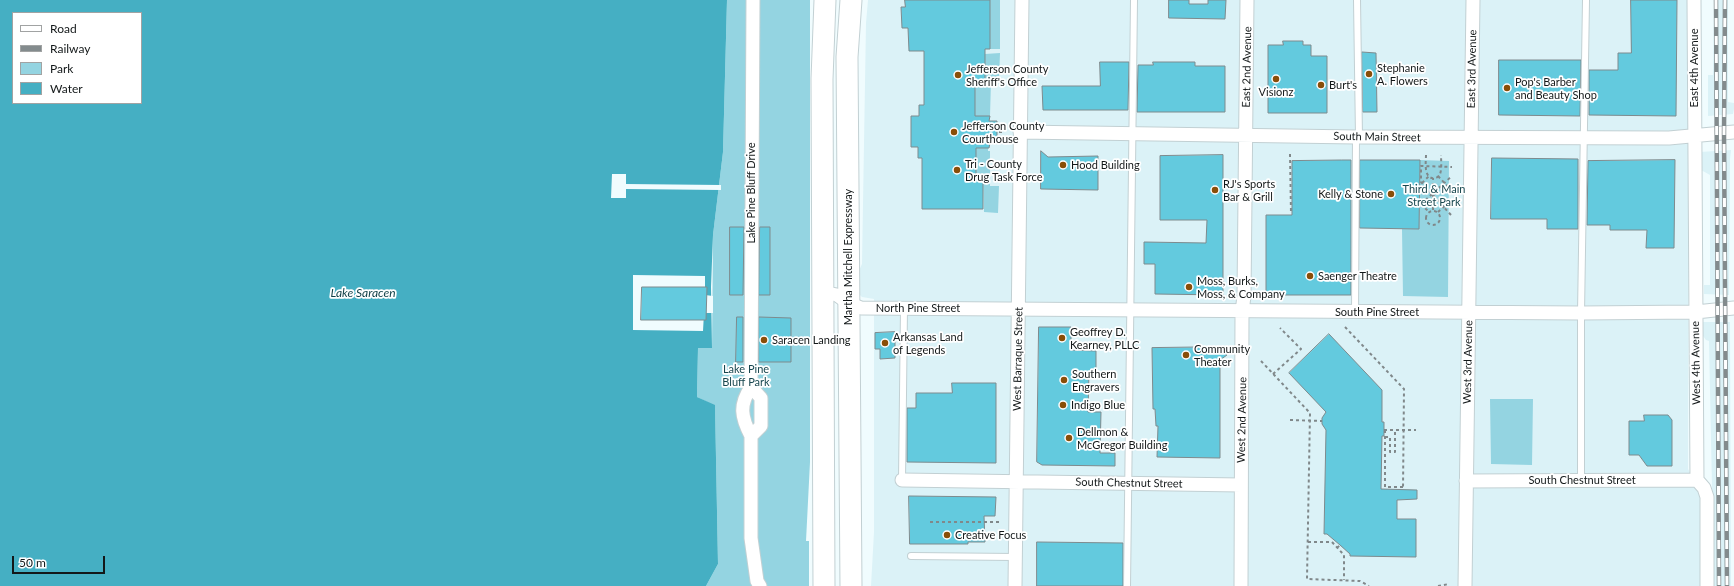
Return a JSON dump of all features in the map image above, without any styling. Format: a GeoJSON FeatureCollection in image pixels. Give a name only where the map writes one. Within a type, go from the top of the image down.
{"type":"FeatureCollection","features":[{"type":"Feature","properties":{"kind":"highway"},"geometry":{"type":"LineString","coordinates":[[824,586],[822,79],[825,0]]}},
{"type":"Feature","properties":{"kind":"highway","name":"Martha Mitchell Expressway"},"geometry":{"type":"LineString","coordinates":[[851,0],[847,57],[848,303],[852,528],[851,586]]}},
{"type":"Feature","properties":{"kind":"street","name":"Lake Pine Bluff Drive"},"geometry":{"type":"LineString","coordinates":[[753,0],[751,387],[743,399],[744,422],[751,436],[751,538],[757,581],[760,586]]}},
{"type":"Feature","properties":{"kind":"street","name":"West Barraque Street"},"geometry":{"type":"LineString","coordinates":[[1015,586],[1022,0]]}},
{"type":"Feature","properties":{"kind":"street","name":"East 2nd Avenue"},"geometry":{"type":"LineString","coordinates":[[1246,135],[1247,0]]}},
{"type":"Feature","properties":{"kind":"street","name":"East 3rd Avenue"},"geometry":{"type":"LineString","coordinates":[[1471,138],[1473,0]]}},
{"type":"Feature","properties":{"kind":"street","name":"East 4th Avenue"},"geometry":{"type":"LineString","coordinates":[[1694,0],[1694,136]]}},
{"type":"Feature","properties":{"kind":"street","name":"South Main Street"},"geometry":{"type":"LineString","coordinates":[[1020,132],[1471,138],[1672,138],[1734,132]]}},
{"type":"Feature","properties":{"kind":"street","name":"West 2nd Avenue"},"geometry":{"type":"LineString","coordinates":[[1241,586],[1242,312],[1244,296],[1246,135]]}},
{"type":"Feature","properties":{"kind":"street","name":"West 4th Avenue"},"geometry":{"type":"LineString","coordinates":[[1694,136],[1697,480]]}},
{"type":"Feature","properties":{"kind":"street","name":"West 3rd Avenue"},"geometry":{"type":"LineString","coordinates":[[1465,586],[1471,138]]}},
{"type":"Feature","properties":{"kind":"street","name":"North Pine Street"},"geometry":{"type":"LineString","coordinates":[[822,292],[838,295],[848,303],[861,308],[1019,309]]}},
{"type":"Feature","properties":{"kind":"street","name":"South Pine Street"},"geometry":{"type":"LineString","coordinates":[[1019,309],[1242,312],[1581,313],[1696,312],[1734,308]]}},
{"type":"Feature","properties":{"kind":"street"},"geometry":{"type":"LineString","coordinates":[[751,387],[761,398],[761,426],[751,436]]}},
{"type":"Feature","properties":{"kind":"street","name":"South Chestnut Street"},"geometry":{"type":"LineString","coordinates":[[902,480],[1016,480],[1129,484],[1241,485]]}},
{"type":"Feature","properties":{"kind":"street"},"geometry":{"type":"LineString","coordinates":[[1697,480],[1704,488],[1707,497],[1707,586]]}},
{"type":"Feature","properties":{"kind":"street","name":"South Chestnut Street"},"geometry":{"type":"LineString","coordinates":[[1466,481],[1697,480]]}},
{"type":"Feature","properties":{"kind":"lane"},"geometry":{"type":"LineString","coordinates":[[1127,586],[1134,0]]}},
{"type":"Feature","properties":{"kind":"lane"},"geometry":{"type":"LineString","coordinates":[[1355,312],[1357,0]]}},
{"type":"Feature","properties":{"kind":"lane"},"geometry":{"type":"LineString","coordinates":[[1581,480],[1581,313],[1586,0]]}},
{"type":"Feature","properties":{"kind":"lane"},"geometry":{"type":"LineString","coordinates":[[902,480],[904,308]]}},
{"type":"Feature","properties":{"kind":"lane"},"geometry":{"type":"LineString","coordinates":[[911,556],[1015,557]]}},
{"type":"Feature","properties":{"kind":"path"},"geometry":{"type":"LineString","coordinates":[[1290,154],[1291,214]]}},
{"type":"Feature","properties":{"kind":"path"},"geometry":{"type":"LineString","coordinates":[[1426,155],[1426,166],[1429,176],[1433,178],[1438,176],[1441,172],[1441,155]]}},
{"type":"Feature","properties":{"kind":"path"},"geometry":{"type":"LineString","coordinates":[[1451,215],[1422,183],[1421,166],[1452,167]]}},
{"type":"Feature","properties":{"kind":"path"},"geometry":{"type":"LineString","coordinates":[[1422,183],[1429,176]]}},
{"type":"Feature","properties":{"kind":"path"},"geometry":{"type":"LineString","coordinates":[[1438,176],[1451,190]]}},
{"type":"Feature","properties":{"kind":"path"},"geometry":{"type":"LineString","coordinates":[[1429,212],[1421,204],[1452,176]]}},
{"type":"Feature","properties":{"kind":"path"},"geometry":{"type":"LineString","coordinates":[[1433,178],[1433,210]]}},
{"type":"Feature","properties":{"kind":"path"},"geometry":{"type":"LineString","coordinates":[[1438,212],[1451,200]]}},
{"type":"Feature","properties":{"kind":"path"},"geometry":{"type":"LineString","coordinates":[[1433,210],[1438,212],[1440,219],[1438,223],[1434,225],[1429,224],[1426,220],[1426,215],[1433,210]]}},
{"type":"Feature","properties":{"kind":"path"},"geometry":{"type":"LineString","coordinates":[[1345,327],[1404,389],[1403,430],[1403,488],[1385,487],[1384,430],[1395,430],[1403,430],[1416,430]]}},
{"type":"Feature","properties":{"kind":"path"},"geometry":{"type":"LineString","coordinates":[[1273,374],[1301,349],[1280,328]]}},
{"type":"Feature","properties":{"kind":"path"},"geometry":{"type":"LineString","coordinates":[[1260,362],[1310,413],[1307,579],[1360,581],[1369,586]]}},
{"type":"Feature","properties":{"kind":"path"},"geometry":{"type":"LineString","coordinates":[[1290,420],[1322,421]]}},
{"type":"Feature","properties":{"kind":"path"},"geometry":{"type":"LineString","coordinates":[[1385,437],[1390,437],[1390,452],[1395,452],[1395,430]]}},
{"type":"Feature","properties":{"kind":"path"},"geometry":{"type":"LineString","coordinates":[[930,522],[999,522]]}},
{"type":"Feature","properties":{"kind":"path"},"geometry":{"type":"LineString","coordinates":[[1308,542],[1332,542],[1344,555],[1344,580]]}},
{"type":"Feature","properties":{"kind":"path"},"geometry":{"type":"LineString","coordinates":[[1337,548],[1340,545]]}},
{"type":"Feature","properties":{"kind":"path"},"geometry":{"type":"LineString","coordinates":[[1438,586],[1449,584]]}},
{"type":"Feature","properties":{"kind":"shaded area"},"geometry":{"type":"Polygon","coordinates":[[[868,0],[1688,0],[1688,469],[1704,496],[1704,586],[871,586],[874,532],[874,299],[862,297],[856,291],[857,275],[862,264],[866,23],[868,0]]]}},
{"type":"Feature","properties":{"kind":"shaded area"},"geometry":{"type":"Polygon","coordinates":[[[1714,0],[1728,0],[1728,102],[1734,103],[1734,109],[1733,114],[1708,116],[1708,75],[1713,75],[1714,0]]]}},
{"type":"Feature","properties":{"kind":"shaded area"},"geometry":{"type":"Polygon","coordinates":[[[1731,150],[1729,295],[1704,294],[1704,285],[1710,285],[1710,175],[1701,170],[1700,152],[1731,150]]]}},
{"type":"Feature","properties":{"kind":"shaded area"},"geometry":{"type":"Polygon","coordinates":[[[1701,322],[1730,322],[1731,586],[1714,586],[1709,341],[1706,340],[1701,333],[1701,322]]]}},
{"type":"Feature","properties":{"kind":"green space","name":"Lake Pine Bluff Park"},"geometry":{"type":"Polygon","coordinates":[[[727,0],[810,0],[810,462],[806,541],[809,541],[809,586],[706,586],[718,564],[715,406],[697,397],[698,348],[712,348],[713,235],[723,152],[727,0]]]}},
{"type":"Feature","properties":{"kind":"green space"},"geometry":{"type":"Polygon","coordinates":[[[990,0],[1000,0],[1000,49],[990,49],[990,0]]]}},
{"type":"Feature","properties":{"kind":"green space"},"geometry":{"type":"Polygon","coordinates":[[[1000,53],[999,80],[991,80],[990,116],[975,116],[975,86],[985,86],[985,54],[1000,53]]]}},
{"type":"Feature","properties":{"kind":"green space"},"geometry":{"type":"Polygon","coordinates":[[[976,148],[988,148],[988,151],[990,151],[990,186],[999,186],[998,213],[984,212],[983,178],[976,177],[976,148]]]}},
{"type":"Feature","properties":{"kind":"green space","name":"Third & Main Street Park"},"geometry":{"type":"Polygon","coordinates":[[[1420,160],[1449,161],[1448,297],[1403,296],[1402,229],[1419,229],[1420,160]]]}},
{"type":"Feature","properties":{"kind":"green space"},"geometry":{"type":"Polygon","coordinates":[[[1490,399],[1533,399],[1532,465],[1491,464],[1490,399]]]}},
{"type":"Feature","properties":{"kind":"water","name":"Lake Saracen"},"geometry":{"type":"Polygon","coordinates":[[[0,0],[727,0],[723,152],[713,235],[711,287],[712,348],[698,348],[697,397],[715,405],[718,564],[706,586],[0,586],[0,0]]]}},
{"type":"Feature","properties":{"kind":"pier"},"geometry":{"type":"Polygon","coordinates":[[[612,174],[626,174],[626,184],[721,185],[721,190],[626,189],[626,198],[611,198],[612,174]]]}},
{"type":"Feature","properties":{"kind":"pier"},"geometry":{"type":"Polygon","coordinates":[[[633,275],[705,276],[705,295],[713,296],[713,313],[704,313],[703,331],[633,330],[633,275]]]}},
{"type":"Feature","properties":{"kind":"building","name":"Jefferson County Courthouse"},"geometry":{"type":"Polygon","coordinates":[[[905,0],[990,0],[990,49],[985,49],[985,86],[975,86],[975,116],[990,116],[989,121],[997,121],[997,143],[990,143],[989,148],[976,148],[976,177],[983,177],[983,209],[922,209],[922,158],[918,158],[918,147],[911,147],[911,116],[919,116],[919,105],[924,105],[924,51],[909,51],[908,28],[902,28],[901,7],[905,7],[905,0]]]}},
{"type":"Feature","properties":{"kind":"building"},"geometry":{"type":"Polygon","coordinates":[[[1169,0],[1189,0],[1189,4],[1208,4],[1208,0],[1226,0],[1225,19],[1169,18],[1169,0]]]}},
{"type":"Feature","properties":{"kind":"building"},"geometry":{"type":"Polygon","coordinates":[[[1631,0],[1677,0],[1676,116],[1589,115],[1589,70],[1618,70],[1618,53],[1631,53],[1631,0]]]}},
{"type":"Feature","properties":{"kind":"building"},"geometry":{"type":"Polygon","coordinates":[[[1283,41],[1303,41],[1303,45],[1311,45],[1311,56],[1327,56],[1327,113],[1268,113],[1268,45],[1283,45],[1283,41]]]}},
{"type":"Feature","properties":{"kind":"building","name":"Stephanie A. Flowers"},"geometry":{"type":"Polygon","coordinates":[[[1362,52],[1376,53],[1377,112],[1363,112],[1362,52]]]}},
{"type":"Feature","properties":{"kind":"building"},"geometry":{"type":"Polygon","coordinates":[[[1499,60],[1581,60],[1580,116],[1499,115],[1499,60]]]}},
{"type":"Feature","properties":{"kind":"building"},"geometry":{"type":"Polygon","coordinates":[[[1100,62],[1129,62],[1128,110],[1043,110],[1042,86],[1100,86],[1100,62]]]}},
{"type":"Feature","properties":{"kind":"building"},"geometry":{"type":"Polygon","coordinates":[[[1153,62],[1195,62],[1195,66],[1225,66],[1225,112],[1137,112],[1138,65],[1153,65],[1153,62]]]}},
{"type":"Feature","properties":{"kind":"building"},"geometry":{"type":"Polygon","coordinates":[[[1041,151],[1048,157],[1098,156],[1098,190],[1041,189],[1041,151]]]}},
{"type":"Feature","properties":{"kind":"building"},"geometry":{"type":"Polygon","coordinates":[[[1223,155],[1223,295],[1155,294],[1155,264],[1144,264],[1144,242],[1206,243],[1207,220],[1160,220],[1160,156],[1223,155]]]}},
{"type":"Feature","properties":{"kind":"building"},"geometry":{"type":"Polygon","coordinates":[[[1492,158],[1578,159],[1578,229],[1547,229],[1547,219],[1491,219],[1492,158]]]}},
{"type":"Feature","properties":{"kind":"building"},"geometry":{"type":"Polygon","coordinates":[[[1351,160],[1351,295],[1266,295],[1266,215],[1292,215],[1292,161],[1351,160]]]}},
{"type":"Feature","properties":{"kind":"building"},"geometry":{"type":"Polygon","coordinates":[[[1360,160],[1420,160],[1419,229],[1360,228],[1360,160]]]}},
{"type":"Feature","properties":{"kind":"building"},"geometry":{"type":"Polygon","coordinates":[[[1675,160],[1674,248],[1646,248],[1647,230],[1610,230],[1610,225],[1587,225],[1588,161],[1675,160]]]}},
{"type":"Feature","properties":{"kind":"building"},"geometry":{"type":"Polygon","coordinates":[[[730,227],[744,227],[743,295],[730,295],[730,227]]]}},
{"type":"Feature","properties":{"kind":"building"},"geometry":{"type":"Polygon","coordinates":[[[760,227],[770,227],[770,295],[759,295],[760,227]]]}},
{"type":"Feature","properties":{"kind":"building"},"geometry":{"type":"Polygon","coordinates":[[[642,287],[707,287],[706,320],[641,320],[642,287]]]}},
{"type":"Feature","properties":{"kind":"building"},"geometry":{"type":"Polygon","coordinates":[[[737,317],[743,317],[743,362],[736,362],[737,317]]]}},
{"type":"Feature","properties":{"kind":"building"},"geometry":{"type":"Polygon","coordinates":[[[759,317],[791,318],[791,362],[759,362],[759,317]]]}},
{"type":"Feature","properties":{"kind":"building"},"geometry":{"type":"Polygon","coordinates":[[[1039,327],[1071,327],[1071,350],[1096,351],[1096,372],[1089,372],[1088,412],[1101,412],[1100,453],[1115,453],[1115,466],[1042,465],[1037,462],[1039,327]]]}},
{"type":"Feature","properties":{"kind":"building","name":"Arkansas Land of Legends"},"geometry":{"type":"Polygon","coordinates":[[[895,332],[895,358],[880,359],[880,349],[875,349],[875,333],[895,332]]]}},
{"type":"Feature","properties":{"kind":"building"},"geometry":{"type":"Polygon","coordinates":[[[1329,334],[1382,390],[1382,422],[1384,422],[1384,436],[1382,436],[1381,489],[1417,490],[1417,499],[1397,500],[1397,519],[1416,519],[1416,557],[1350,556],[1350,554],[1327,534],[1324,534],[1326,430],[1322,424],[1322,418],[1326,412],[1289,373],[1329,334]]]}},
{"type":"Feature","properties":{"kind":"building"},"geometry":{"type":"Polygon","coordinates":[[[1218,347],[1227,355],[1220,360],[1220,458],[1157,457],[1158,426],[1156,426],[1155,409],[1153,409],[1152,348],[1218,347]]]}},
{"type":"Feature","properties":{"kind":"building"},"geometry":{"type":"Polygon","coordinates":[[[952,383],[996,383],[996,463],[907,462],[907,408],[916,408],[916,393],[952,393],[952,383]]]}},
{"type":"Feature","properties":{"kind":"building"},"geometry":{"type":"Polygon","coordinates":[[[1644,415],[1668,415],[1672,420],[1672,466],[1647,466],[1639,455],[1629,455],[1629,421],[1644,421],[1644,415]]]}},
{"type":"Feature","properties":{"kind":"building"},"geometry":{"type":"Polygon","coordinates":[[[909,496],[996,497],[995,516],[984,516],[985,542],[968,542],[968,544],[910,544],[909,496]]]}},
{"type":"Feature","properties":{"kind":"building"},"geometry":{"type":"Polygon","coordinates":[[[1037,542],[1123,543],[1123,586],[1037,586],[1037,542]]]}},
{"type":"Feature","properties":{"kind":"railway"},"geometry":{"type":"LineString","coordinates":[[1716,0],[1719,586]]}},
{"type":"Feature","properties":{"kind":"railway"},"geometry":{"type":"LineString","coordinates":[[1725,0],[1724,133],[1727,586]]}},
{"type":"Feature","properties":{"kind":"place","name":"Stephanie A. Flowers"},"geometry":{"type":"Point","coordinates":[1369,74]}},
{"type":"Feature","properties":{"kind":"place","name":"Jefferson County Sheriff's Office"},"geometry":{"type":"Point","coordinates":[958,75]}},
{"type":"Feature","properties":{"kind":"place","name":"Visionz"},"geometry":{"type":"Point","coordinates":[1276,79]}},
{"type":"Feature","properties":{"kind":"place","name":"Burt's"},"geometry":{"type":"Point","coordinates":[1321,85]}},
{"type":"Feature","properties":{"kind":"place","name":"Pop's Barber and Beauty Shop"},"geometry":{"type":"Point","coordinates":[1507,88]}},
{"type":"Feature","properties":{"kind":"place","name":"Jefferson County Courthouse"},"geometry":{"type":"Point","coordinates":[954,132]}},
{"type":"Feature","properties":{"kind":"place","name":"Hood Building"},"geometry":{"type":"Point","coordinates":[1063,165]}},
{"type":"Feature","properties":{"kind":"place","name":"Tri - County Drug Task Force"},"geometry":{"type":"Point","coordinates":[957,170]}},
{"type":"Feature","properties":{"kind":"place","name":"RJ's Sports Bar & Grill"},"geometry":{"type":"Point","coordinates":[1215,190]}},
{"type":"Feature","properties":{"kind":"place","name":"Kelly & Stone"},"geometry":{"type":"Point","coordinates":[1391,194]}},
{"type":"Feature","properties":{"kind":"place","name":"Saenger Theatre"},"geometry":{"type":"Point","coordinates":[1310,276]}},
{"type":"Feature","properties":{"kind":"place","name":"Moss, Burks, Moss, & Company"},"geometry":{"type":"Point","coordinates":[1189,287]}},
{"type":"Feature","properties":{"kind":"place","name":"Geoffrey D. Kearney, PLLC"},"geometry":{"type":"Point","coordinates":[1062,338]}},
{"type":"Feature","properties":{"kind":"place","name":"Saracen Landing"},"geometry":{"type":"Point","coordinates":[764,340]}},
{"type":"Feature","properties":{"kind":"place","name":"Arkansas Land of Legends"},"geometry":{"type":"Point","coordinates":[885,343]}},
{"type":"Feature","properties":{"kind":"place","name":"Community Theater"},"geometry":{"type":"Point","coordinates":[1186,355]}},
{"type":"Feature","properties":{"kind":"place","name":"Southern Engravers"},"geometry":{"type":"Point","coordinates":[1064,380]}},
{"type":"Feature","properties":{"kind":"place","name":"Indigo Blue"},"geometry":{"type":"Point","coordinates":[1063,405]}},
{"type":"Feature","properties":{"kind":"place","name":"Dellmon & McGregor Building"},"geometry":{"type":"Point","coordinates":[1069,438]}},
{"type":"Feature","properties":{"kind":"place","name":"Creative Focus"},"geometry":{"type":"Point","coordinates":[947,535]}}]}
